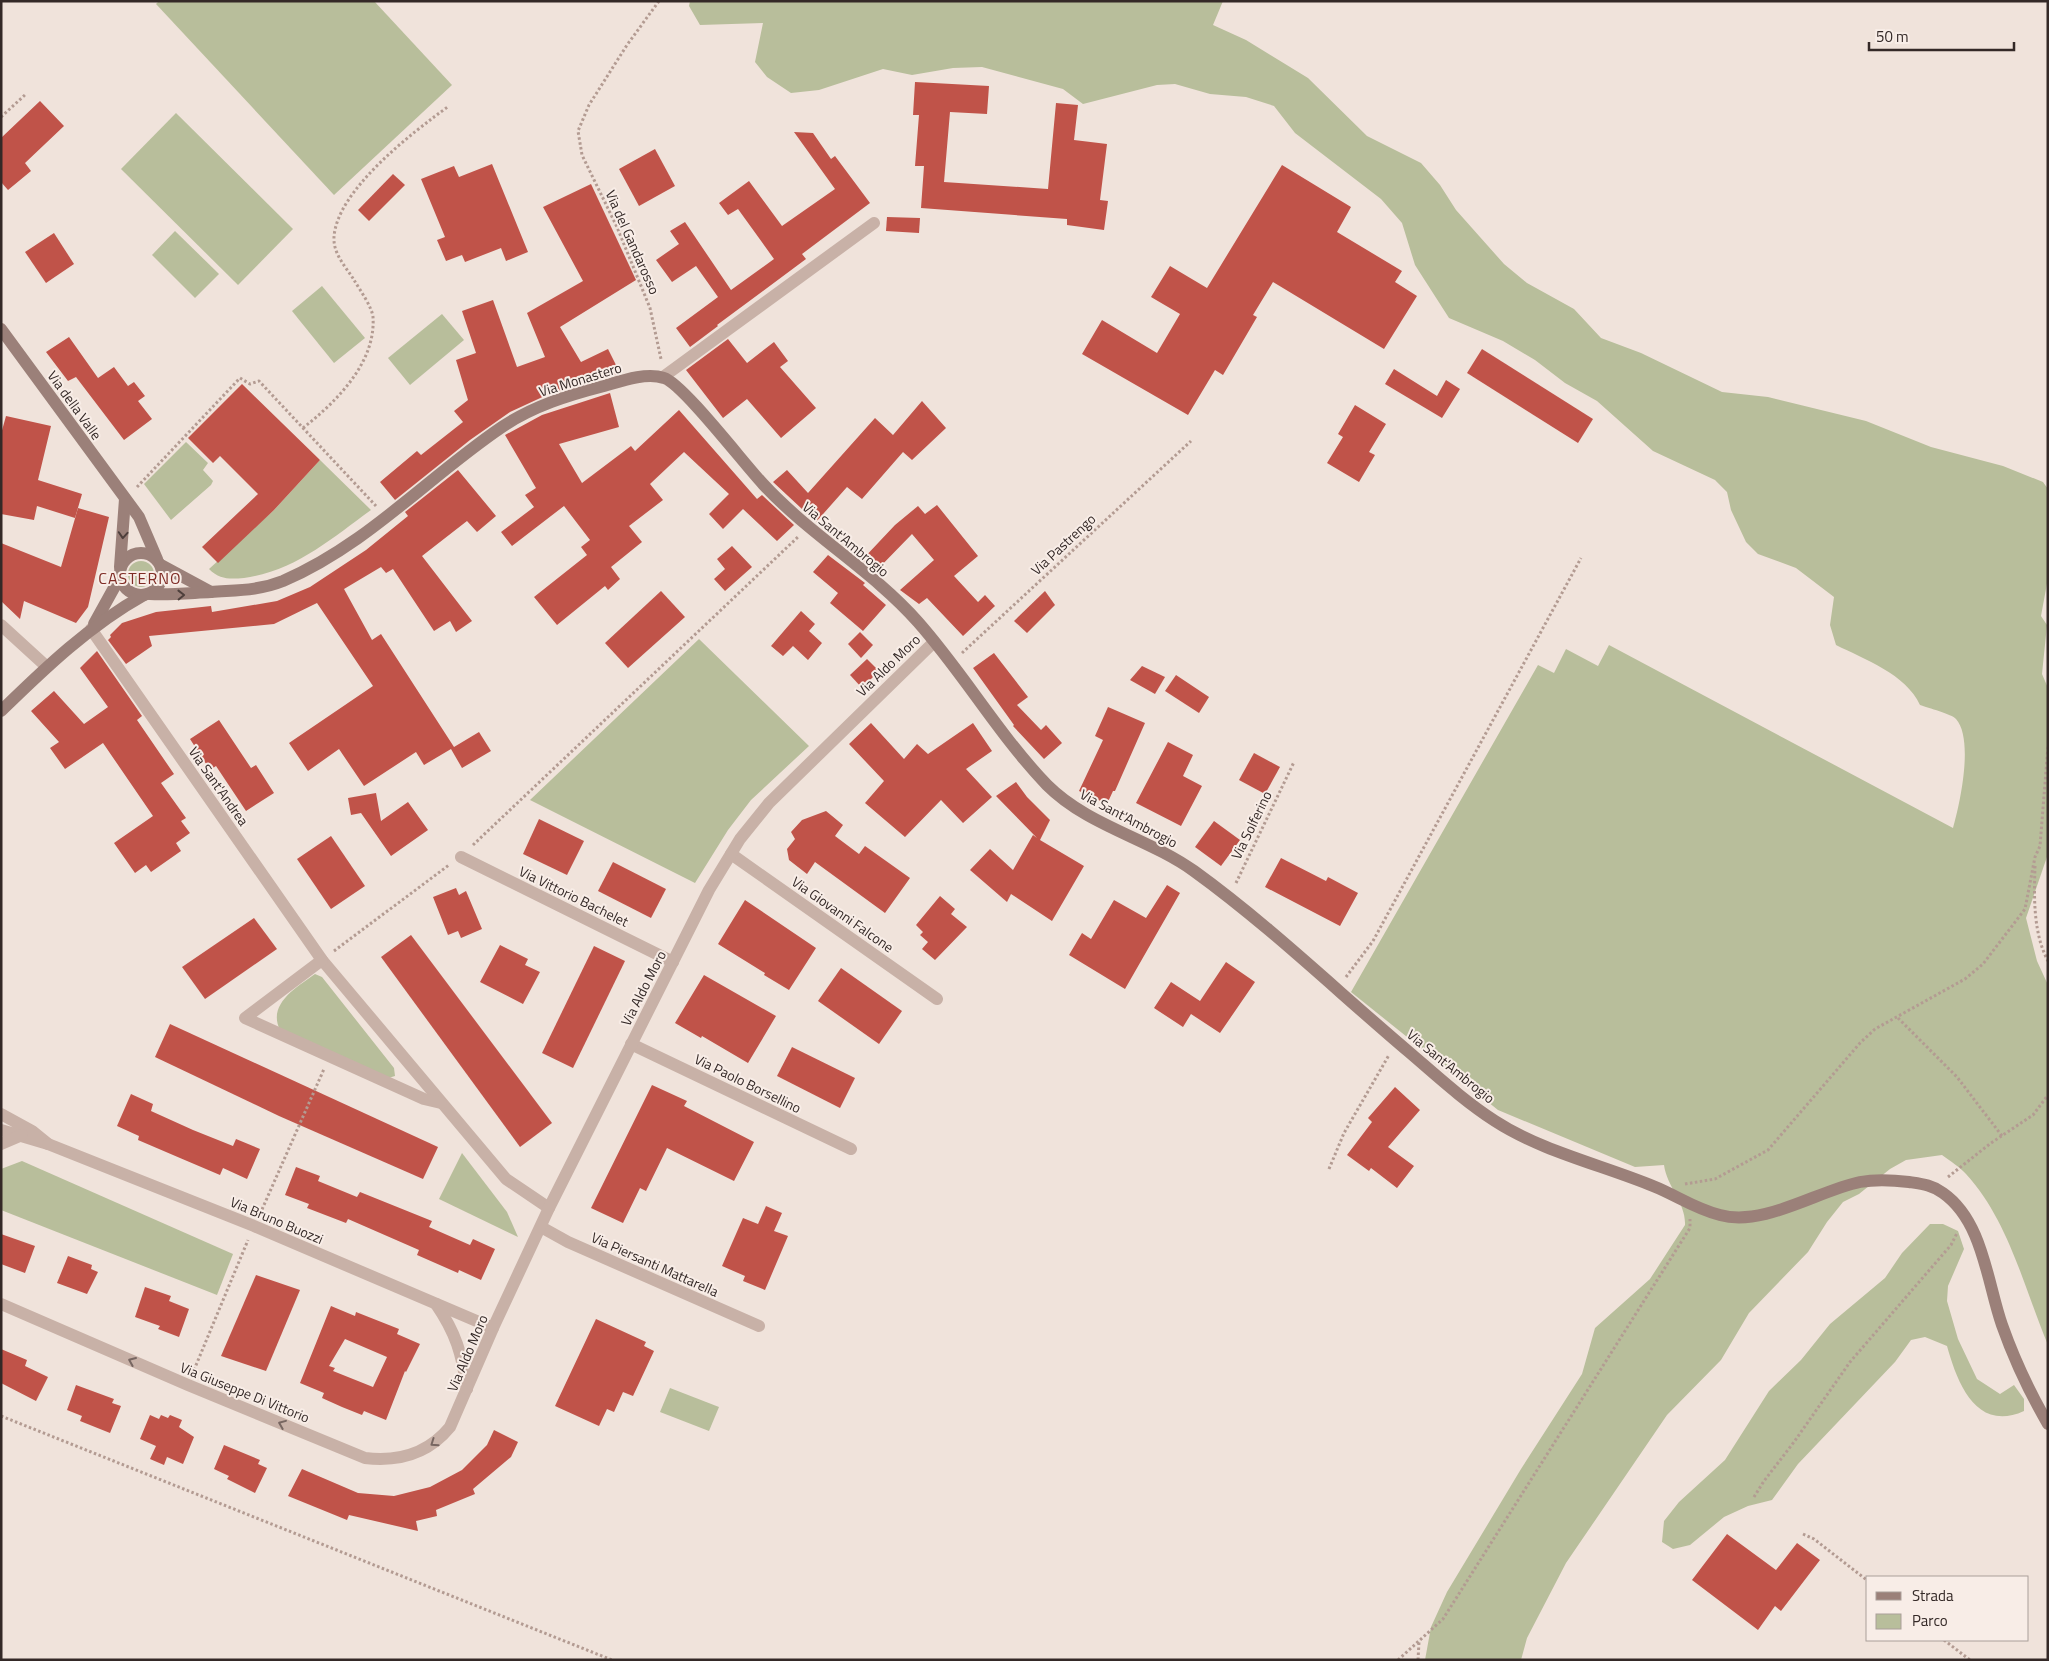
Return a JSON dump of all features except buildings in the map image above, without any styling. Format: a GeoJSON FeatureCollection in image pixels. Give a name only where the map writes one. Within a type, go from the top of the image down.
{"type":"FeatureCollection","features":[{"type":"Feature","properties":{"kind":"street"},"geometry":{"type":"LineString","coordinates":[[663,377],[874,223]]}},
{"type":"Feature","properties":{"kind":"street","name":"Via della Valle"},"geometry":{"type":"LineString","coordinates":[[1,329],[139,517],[159,562]]}},
{"type":"Feature","properties":{"kind":"street","name":"Via Monastero"},"geometry":{"type":"LineString","coordinates":[[147,594],[182,595],[211,592],[242,592],[260,589],[282,581],[341,549],[387,518],[503,426],[528,412],[560,399],[611,383],[646,377],[663,377]]}},
{"type":"Feature","properties":{"kind":"street","name":"Via Sant'Ambrogio"},"geometry":{"type":"LineString","coordinates":[[663,377],[674,383],[783,506],[869,576],[915,618],[1012,744],[1050,788],[1100,823],[1186,865],[1229,897],[1455,1092],[1496,1122],[1515,1132],[1594,1165],[1659,1188],[1691,1206],[1736,1218],[1780,1209],[1854,1183],[1873,1180],[1918,1183],[1940,1191]]}},
{"type":"Feature","properties":{"kind":"street"},"geometry":{"type":"LineString","coordinates":[[125,500],[120,573],[126,589],[137,595],[147,594]]}},
{"type":"Feature","properties":{"kind":"street"},"geometry":{"type":"LineString","coordinates":[[91,629],[126,558],[138,552],[152,555],[159,562],[211,592]]}},
{"type":"Feature","properties":{"kind":"street"},"geometry":{"type":"LineString","coordinates":[[1,710],[91,629],[115,611],[156,590],[162,578],[159,562]]}},
{"type":"Feature","properties":{"kind":"street"},"geometry":{"type":"LineString","coordinates":[[1,625],[47,667]]}},
{"type":"Feature","properties":{"kind":"street","name":"Via Sant'Andrea"},"geometry":{"type":"LineString","coordinates":[[91,629],[322,960],[506,1179],[549,1208]]}},
{"type":"Feature","properties":{"kind":"street","name":"Via Aldo Moro"},"geometry":{"type":"LineString","coordinates":[[462,1404],[493,1328],[549,1208],[709,890],[731,854],[769,803],[934,642]]}},
{"type":"Feature","properties":{"kind":"street","name":"Via Giovanni Falcone"},"geometry":{"type":"LineString","coordinates":[[731,854],[937,998]]}},
{"type":"Feature","properties":{"kind":"street","name":"Via Vittorio Bachelet"},"geometry":{"type":"LineString","coordinates":[[461,856],[673,962]]}},
{"type":"Feature","properties":{"kind":"street"},"geometry":{"type":"LineString","coordinates":[[322,960],[245,1018],[424,1099],[441,1103]]}},
{"type":"Feature","properties":{"kind":"street","name":"Via Paolo Borsellino"},"geometry":{"type":"LineString","coordinates":[[631,1044],[851,1149]]}},
{"type":"Feature","properties":{"kind":"street","name":"Via Bruno Buozzi"},"geometry":{"type":"LineString","coordinates":[[1,1114],[32,1131],[48,1144]]}},
{"type":"Feature","properties":{"kind":"street","name":"Via Bruno Buozzi"},"geometry":{"type":"LineString","coordinates":[[1,1130],[48,1144],[254,1226],[493,1328]]}},
{"type":"Feature","properties":{"kind":"street"},"geometry":{"type":"LineString","coordinates":[[1,1144],[32,1131]]}},
{"type":"Feature","properties":{"kind":"street"},"geometry":{"type":"LineString","coordinates":[[1940,1191],[1962,1212],[1975,1238],[2008,1340],[2032,1397],[2048,1424]]}},
{"type":"Feature","properties":{"kind":"street","name":"Via Piersanti Mattarella"},"geometry":{"type":"LineString","coordinates":[[541,1226],[568,1242],[759,1326]]}},
{"type":"Feature","properties":{"kind":"street","name":"Via Giuseppe Di Vittorio"},"geometry":{"type":"LineString","coordinates":[[1,1304],[188,1385],[365,1458],[386,1460],[408,1456],[429,1447],[441,1438],[450,1427],[462,1404]]}},
{"type":"Feature","properties":{"kind":"street"},"geometry":{"type":"LineString","coordinates":[[436,1304],[451,1326],[460,1347],[467,1391]]}},
{"type":"Feature","properties":{"kind":"path","name":"Via del Gandarosso"},"geometry":{"type":"LineString","coordinates":[[659,1],[627,45],[582,118],[578,131],[582,155],[617,227],[650,308],[663,377]]}},
{"type":"Feature","properties":{"kind":"path"},"geometry":{"type":"LineString","coordinates":[[1,117],[26,94]]}},
{"type":"Feature","properties":{"kind":"path"},"geometry":{"type":"LineString","coordinates":[[303,428],[353,378],[371,346],[373,315],[337,254],[334,238],[338,217],[355,191],[407,137],[449,106]]}},
{"type":"Feature","properties":{"kind":"path"},"geometry":{"type":"LineString","coordinates":[[137,487],[240,378],[250,384],[259,381],[387,518]]}},
{"type":"Feature","properties":{"kind":"path","name":"Via Pastrengo"},"geometry":{"type":"LineString","coordinates":[[951,663],[1191,441]]}},
{"type":"Feature","properties":{"kind":"path"},"geometry":{"type":"LineString","coordinates":[[322,960],[461,856],[808,527]]}},
{"type":"Feature","properties":{"kind":"path"},"geometry":{"type":"LineString","coordinates":[[1337,990],[1373,941],[1581,558]]}},
{"type":"Feature","properties":{"kind":"path"},"geometry":{"type":"LineString","coordinates":[[1659,1188],[1715,1180],[1750,1162],[1768,1150],[1800,1116],[1846,1057],[1875,1029],[1898,1018],[1965,979],[1983,964],[2004,939],[2025,909],[2041,838],[2048,746]]}},
{"type":"Feature","properties":{"kind":"path","name":"Via Solferino"},"geometry":{"type":"LineString","coordinates":[[1229,897],[1294,762]]}},
{"type":"Feature","properties":{"kind":"path"},"geometry":{"type":"LineString","coordinates":[[2035,863],[2034,895],[2041,947],[2048,961]]}},
{"type":"Feature","properties":{"kind":"path"},"geometry":{"type":"LineString","coordinates":[[1898,1018],[1957,1077],[2002,1136]]}},
{"type":"Feature","properties":{"kind":"path"},"geometry":{"type":"LineString","coordinates":[[1329,1168],[1344,1133],[1397,1042]]}},
{"type":"Feature","properties":{"kind":"path"},"geometry":{"type":"LineString","coordinates":[[1940,1191],[1949,1175],[2033,1115],[2048,1096]]}},
{"type":"Feature","properties":{"kind":"path"},"geometry":{"type":"LineString","coordinates":[[1398,1660],[1443,1619],[1690,1228],[1691,1206]]}},
{"type":"Feature","properties":{"kind":"path"},"geometry":{"type":"LineString","coordinates":[[1754,1497],[1850,1362],[1951,1246],[1960,1225],[1962,1212]]}},
{"type":"Feature","properties":{"kind":"path"},"geometry":{"type":"LineString","coordinates":[[1,1416],[612,1660]]}},
{"type":"Feature","properties":{"kind":"path"},"geometry":{"type":"LineString","coordinates":[[1803,1534],[1814,1539],[1866,1579]]}},
{"type":"Feature","properties":{"kind":"path"},"geometry":{"type":"LineString","coordinates":[[1418,1660],[1419,1641]]}},
{"type":"Feature","properties":{"kind":"path"},"geometry":{"type":"LineString","coordinates":[[1945,1641],[1970,1660]]}},
{"type":"Feature","properties":{"kind":"green space"},"geometry":{"type":"Polygon","coordinates":[[[159,1],[374,1],[452,85],[334,195],[156,4],[159,1]]]}},
{"type":"Feature","properties":{"kind":"green space"},"geometry":{"type":"Polygon","coordinates":[[[690,1],[1223,1],[1213,25],[1246,40],[1308,78],[1367,136],[1421,163],[1440,185],[1456,210],[1504,264],[1527,283],[1574,309],[1601,338],[1641,353],[1722,392],[1768,397],[1866,421],[1931,447],[2003,466],[2043,482],[2048,489],[2048,578],[2041,616],[2047,625],[2042,674],[2048,688],[2048,854],[2026,918],[2037,961],[2048,985],[2048,1345],[2005,1234],[1981,1193],[1964,1171],[1942,1155],[1906,1160],[1890,1169],[1859,1194],[1843,1202],[1827,1222],[1808,1252],[1749,1313],[1721,1360],[1667,1415],[1566,1563],[1527,1638],[1521,1660],[1425,1660],[1431,1627],[1447,1592],[1521,1469],[1582,1374],[1595,1328],[1650,1279],[1685,1225],[1683,1209],[1669,1181],[1664,1165],[1635,1167],[1498,1110],[1351,992],[1538,665],[1554,673],[1566,649],[1598,666],[1609,645],[1953,828],[1964,772],[1964,741],[1961,728],[1954,717],[1920,705],[1914,694],[1895,676],[1836,645],[1830,625],[1834,597],[1796,568],[1758,554],[1746,542],[1731,510],[1727,492],[1715,480],[1653,451],[1597,401],[1565,383],[1535,360],[1503,341],[1449,318],[1415,265],[1402,223],[1381,199],[1295,133],[1274,106],[1246,97],[1210,94],[1175,84],[1157,85],[1083,104],[1063,89],[982,67],[953,68],[912,75],[883,69],[819,90],[791,93],[767,77],[755,62],[763,23],[700,25],[689,6],[690,1]]]}},
{"type":"Feature","properties":{"kind":"green space"},"geometry":{"type":"Polygon","coordinates":[[[176,113],[293,229],[238,285],[121,169],[176,113]]]}},
{"type":"Feature","properties":{"kind":"green space"},"geometry":{"type":"Polygon","coordinates":[[[175,231],[219,274],[195,298],[152,255],[175,231]]]}},
{"type":"Feature","properties":{"kind":"green space"},"geometry":{"type":"Polygon","coordinates":[[[322,286],[365,338],[334,363],[292,311],[322,286]]]}},
{"type":"Feature","properties":{"kind":"green space"},"geometry":{"type":"Polygon","coordinates":[[[442,314],[464,340],[410,385],[388,358],[442,314]]]}},
{"type":"Feature","properties":{"kind":"green space"},"geometry":{"type":"Polygon","coordinates":[[[186,442],[208,463],[203,470],[213,481],[211,485],[171,520],[144,484],[186,442]]]}},
{"type":"Feature","properties":{"kind":"green space"},"geometry":{"type":"Polygon","coordinates":[[[320,460],[371,510],[312,552],[280,568],[262,574],[234,579],[221,577],[213,573],[209,569],[274,510],[320,460]]]}},
{"type":"Feature","properties":{"kind":"green space"},"geometry":{"type":"Polygon","coordinates":[[[141,561],[150,565],[154,574],[150,583],[141,587],[132,583],[128,574],[132,565],[141,561]]]}},
{"type":"Feature","properties":{"kind":"green space"},"geometry":{"type":"Polygon","coordinates":[[[699,639],[809,746],[751,800],[728,830],[695,883],[530,800],[699,639]]]}},
{"type":"Feature","properties":{"kind":"green space"},"geometry":{"type":"Polygon","coordinates":[[[315,974],[322,977],[394,1068],[395,1076],[385,1079],[280,1030],[277,1012],[281,1004],[286,997],[315,974]]]}},
{"type":"Feature","properties":{"kind":"green space"},"geometry":{"type":"Polygon","coordinates":[[[462,1153],[507,1212],[518,1237],[439,1199],[462,1153]]]}},
{"type":"Feature","properties":{"kind":"green space"},"geometry":{"type":"Polygon","coordinates":[[[22,1161],[233,1254],[217,1295],[1,1210],[1,1169],[22,1161]]]}},
{"type":"Feature","properties":{"kind":"green space"},"geometry":{"type":"Polygon","coordinates":[[[1930,1224],[1943,1224],[1958,1231],[1964,1249],[1948,1286],[1947,1301],[1958,1339],[1977,1379],[2000,1394],[2014,1385],[2024,1399],[2024,1411],[2007,1416],[1993,1415],[1981,1410],[1963,1388],[1956,1374],[1947,1346],[1925,1337],[1911,1340],[1895,1362],[1798,1464],[1772,1500],[1748,1506],[1724,1517],[1690,1545],[1673,1549],[1662,1542],[1664,1521],[1679,1502],[1725,1460],[1769,1391],[1801,1360],[1830,1324],[1885,1278],[1902,1253],[1930,1224]]]}},
{"type":"Feature","properties":{"kind":"green space"},"geometry":{"type":"Polygon","coordinates":[[[670,1388],[719,1407],[709,1431],[660,1412],[670,1388]]]}},
{"type":"Feature","properties":{"kind":"district","name":"CASTERNO"},"geometry":{"type":"Point","coordinates":[140,578]}}]}
